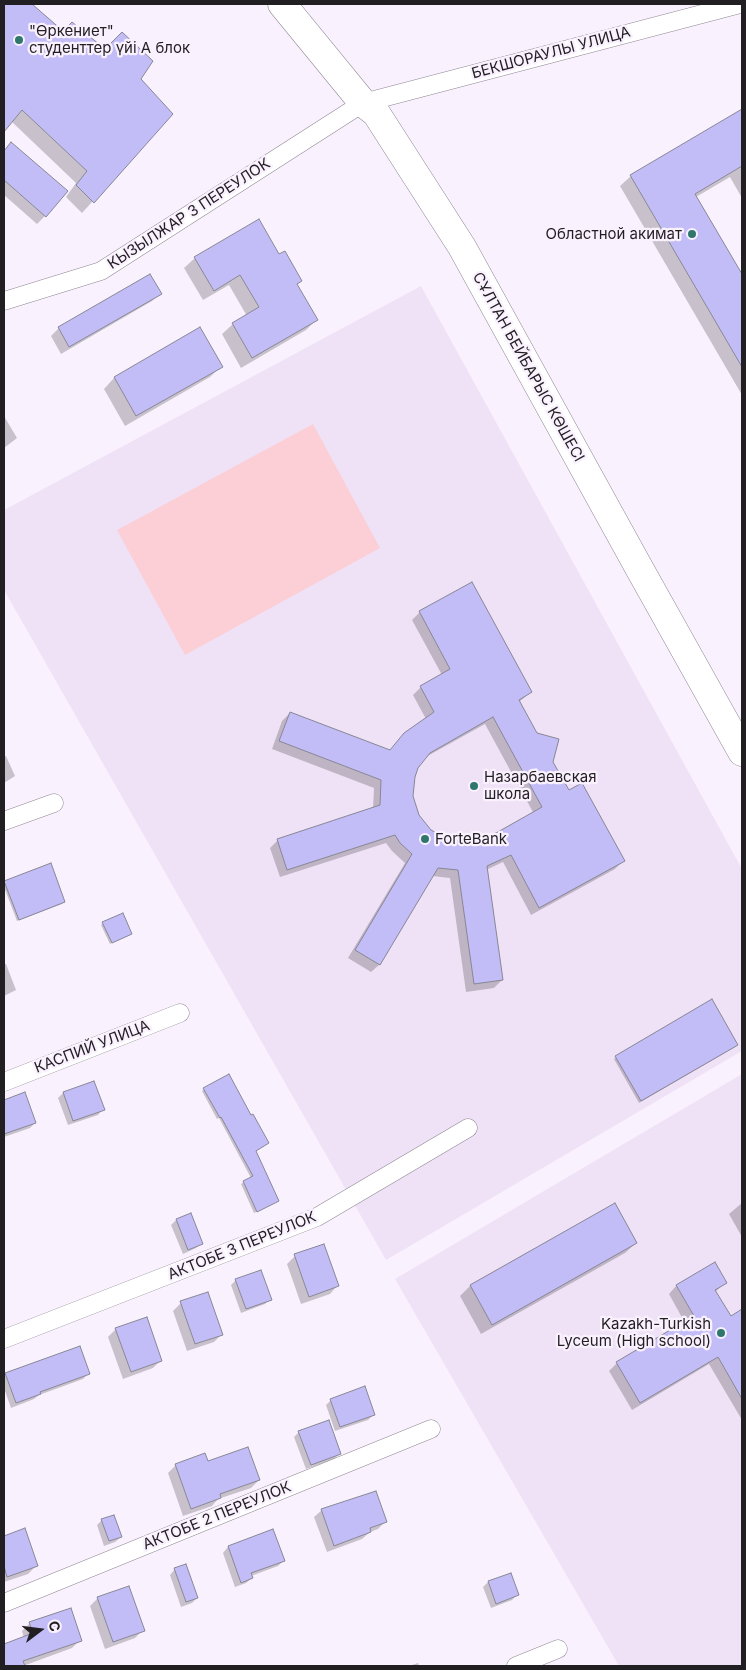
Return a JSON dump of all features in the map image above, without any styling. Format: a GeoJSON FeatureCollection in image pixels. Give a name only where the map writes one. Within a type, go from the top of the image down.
{"type":"FeatureCollection","features":[{"type":"Feature","properties":{"kind":"main road","name":"СҰЛТАН БЕЙБАРЫС КӨШЕСІ"},"geometry":{"type":"LineString","coordinates":[[282,4],[363,103],[376,112],[462,246],[742,752]]}},
{"type":"Feature","properties":{"kind":"street","name":"БЕКШОРАУЛЫ УЛИЦА"},"geometry":{"type":"LineString","coordinates":[[363,103],[740,4]]}},
{"type":"Feature","properties":{"kind":"street","name":"КЫЗЫЛЖАР 3 ПЕРЕУЛОК"},"geometry":{"type":"LineString","coordinates":[[4,301],[100,271],[363,103]]}},
{"type":"Feature","properties":{"kind":"street"},"geometry":{"type":"LineString","coordinates":[[4,821],[54,802]]}},
{"type":"Feature","properties":{"kind":"street","name":"КАСПИЙ УЛИЦА"},"geometry":{"type":"LineString","coordinates":[[4,1082],[180,1013]]}},
{"type":"Feature","properties":{"kind":"street","name":"АКТОБЕ 3 ПЕРЕУЛОК"},"geometry":{"type":"LineString","coordinates":[[4,1339],[317,1217],[468,1128]]}},
{"type":"Feature","properties":{"kind":"street","name":"АКТОБЕ 2 ПЕРЕУЛОК"},"geometry":{"type":"LineString","coordinates":[[4,1603],[431,1430]]}},
{"type":"Feature","properties":{"kind":"street"},"geometry":{"type":"LineString","coordinates":[[516,1666],[558,1650]]}},
{"type":"Feature","properties":{"kind":"shaded area"},"geometry":{"type":"Polygon","coordinates":[[[421,286],[742,869],[742,1051],[386,1260],[4,590],[4,510],[421,286]]]}},
{"type":"Feature","properties":{"kind":"shaded area"},"geometry":{"type":"Polygon","coordinates":[[[313,424],[380,548],[185,655],[117,530],[313,424]]]}},
{"type":"Feature","properties":{"kind":"shaded area"},"geometry":{"type":"Polygon","coordinates":[[[742,1074],[742,1666],[619,1666],[395,1279],[742,1074]]]}},
{"type":"Feature","properties":{"kind":"building"},"geometry":{"type":"Polygon","coordinates":[[[4,4],[32,4],[63,31],[72,22],[105,49],[122,32],[153,61],[141,79],[173,114],[94,203],[76,185],[87,171],[22,110],[4,132],[4,4]]]}},
{"type":"Feature","properties":{"kind":"building","name":"Областной акимат"},"geometry":{"type":"Polygon","coordinates":[[[742,109],[742,166],[695,194],[742,274],[742,367],[630,175],[742,109]]]}},
{"type":"Feature","properties":{"kind":"building"},"geometry":{"type":"Polygon","coordinates":[[[11,142],[68,191],[46,217],[4,180],[4,151],[11,142]]]}},
{"type":"Feature","properties":{"kind":"building"},"geometry":{"type":"Polygon","coordinates":[[[259,219],[279,254],[285,251],[302,281],[297,284],[318,320],[252,358],[232,323],[259,307],[240,275],[214,291],[194,257],[259,219]]]}},
{"type":"Feature","properties":{"kind":"building"},"geometry":{"type":"Polygon","coordinates":[[[150,274],[162,294],[69,347],[58,327],[150,274]]]}},
{"type":"Feature","properties":{"kind":"building"},"geometry":{"type":"Polygon","coordinates":[[[200,327],[223,367],[136,416],[114,377],[200,327]]]}},
{"type":"Feature","properties":{"kind":"building","name":"Назарбаевская школа"},"geometry":{"type":"Polygon","coordinates":[[[472,582],[532,692],[519,700],[537,733],[559,739],[553,762],[569,790],[582,783],[625,861],[539,908],[511,855],[487,866],[503,980],[474,984],[458,870],[438,868],[380,965],[355,950],[412,854],[400,843],[395,835],[287,870],[277,839],[380,805],[381,780],[279,741],[290,712],[390,750],[404,733],[434,712],[420,686],[450,669],[419,611],[472,582]],[[493,717],[430,753],[418,768],[415,777],[413,796],[419,815],[431,830],[448,839],[458,841],[477,839],[496,833],[542,807],[493,717]]]}},
{"type":"Feature","properties":{"kind":"building"},"geometry":{"type":"Polygon","coordinates":[[[51,863],[65,902],[19,920],[4,881],[51,863]]]}},
{"type":"Feature","properties":{"kind":"building"},"geometry":{"type":"Polygon","coordinates":[[[123,913],[132,934],[112,943],[102,922],[123,913]]]}},
{"type":"Feature","properties":{"kind":"building"},"geometry":{"type":"Polygon","coordinates":[[[712,999],[738,1045],[641,1101],[615,1056],[712,999]]]}},
{"type":"Feature","properties":{"kind":"building"},"geometry":{"type":"Polygon","coordinates":[[[229,1074],[251,1115],[253,1114],[269,1143],[256,1151],[279,1201],[257,1212],[243,1181],[253,1176],[203,1088],[229,1074]]]}},
{"type":"Feature","properties":{"kind":"building"},"geometry":{"type":"Polygon","coordinates":[[[94,1081],[105,1110],[73,1121],[63,1092],[94,1081]]]}},
{"type":"Feature","properties":{"kind":"building"},"geometry":{"type":"Polygon","coordinates":[[[25,1092],[36,1123],[4,1134],[4,1100],[25,1092]]]}},
{"type":"Feature","properties":{"kind":"building"},"geometry":{"type":"Polygon","coordinates":[[[615,1203],[637,1243],[492,1325],[470,1285],[615,1203]]]}},
{"type":"Feature","properties":{"kind":"building"},"geometry":{"type":"Polygon","coordinates":[[[191,1213],[203,1244],[188,1250],[176,1219],[191,1213]]]}},
{"type":"Feature","properties":{"kind":"building"},"geometry":{"type":"Polygon","coordinates":[[[324,1244],[339,1286],[309,1297],[294,1254],[324,1244]]]}},
{"type":"Feature","properties":{"kind":"building","name":"Kazakh-Turkish Lyceum (High school)"},"geometry":{"type":"Polygon","coordinates":[[[715,1262],[727,1283],[715,1290],[731,1316],[742,1309],[742,1399],[718,1357],[640,1403],[616,1362],[694,1316],[676,1285],[715,1262]]]}},
{"type":"Feature","properties":{"kind":"building"},"geometry":{"type":"Polygon","coordinates":[[[261,1270],[272,1300],[246,1309],[235,1279],[261,1270]]]}},
{"type":"Feature","properties":{"kind":"building"},"geometry":{"type":"Polygon","coordinates":[[[208,1292],[223,1335],[195,1344],[180,1301],[208,1292]]]}},
{"type":"Feature","properties":{"kind":"building"},"geometry":{"type":"Polygon","coordinates":[[[147,1317],[162,1361],[131,1372],[115,1328],[147,1317]]]}},
{"type":"Feature","properties":{"kind":"building"},"geometry":{"type":"Polygon","coordinates":[[[80,1346],[90,1374],[16,1403],[5,1373],[80,1346]]]}},
{"type":"Feature","properties":{"kind":"building"},"geometry":{"type":"Polygon","coordinates":[[[365,1386],[375,1415],[340,1427],[330,1399],[365,1386]]]}},
{"type":"Feature","properties":{"kind":"building"},"geometry":{"type":"Polygon","coordinates":[[[329,1420],[341,1454],[311,1465],[298,1431],[329,1420]]]}},
{"type":"Feature","properties":{"kind":"building"},"geometry":{"type":"Polygon","coordinates":[[[248,1447],[260,1480],[220,1494],[221,1498],[191,1509],[175,1464],[205,1453],[208,1461],[248,1447]]]}},
{"type":"Feature","properties":{"kind":"building"},"geometry":{"type":"Polygon","coordinates":[[[376,1491],[387,1522],[370,1528],[371,1532],[334,1546],[321,1509],[376,1491]]]}},
{"type":"Feature","properties":{"kind":"building"},"geometry":{"type":"Polygon","coordinates":[[[114,1515],[122,1537],[109,1541],[101,1519],[114,1515]]]}},
{"type":"Feature","properties":{"kind":"building"},"geometry":{"type":"Polygon","coordinates":[[[25,1528],[38,1566],[7,1577],[4,1566],[4,1536],[25,1528]]]}},
{"type":"Feature","properties":{"kind":"building"},"geometry":{"type":"Polygon","coordinates":[[[273,1529],[285,1561],[251,1573],[253,1578],[241,1583],[228,1546],[273,1529]]]}},
{"type":"Feature","properties":{"kind":"building"},"geometry":{"type":"Polygon","coordinates":[[[186,1564],[198,1598],[186,1602],[174,1568],[186,1564]]]}},
{"type":"Feature","properties":{"kind":"building"},"geometry":{"type":"Polygon","coordinates":[[[511,1573],[519,1595],[496,1604],[488,1581],[511,1573]]]}},
{"type":"Feature","properties":{"kind":"building"},"geometry":{"type":"Polygon","coordinates":[[[129,1586],[145,1631],[113,1642],[97,1597],[129,1586]]]}},
{"type":"Feature","properties":{"kind":"building"},"geometry":{"type":"Polygon","coordinates":[[[71,1608],[82,1641],[23,1661],[25,1666],[4,1666],[4,1644],[33,1633],[29,1622],[71,1608]]]}},
{"type":"Feature","properties":{"kind":"place","name":"\"Өркениет\" студенттер үйі А блок"},"geometry":{"type":"Point","coordinates":[19,40]}},
{"type":"Feature","properties":{"kind":"place","name":"Областной акимат"},"geometry":{"type":"Point","coordinates":[692,234]}},
{"type":"Feature","properties":{"kind":"place","name":"Назарбаевская школа"},"geometry":{"type":"Point","coordinates":[474,786]}},
{"type":"Feature","properties":{"kind":"place","name":"ForteBank"},"geometry":{"type":"Point","coordinates":[425,839]}},
{"type":"Feature","properties":{"kind":"place","name":"Kazakh-Turkish Lyceum (High school)"},"geometry":{"type":"Point","coordinates":[721,1333]}}]}
